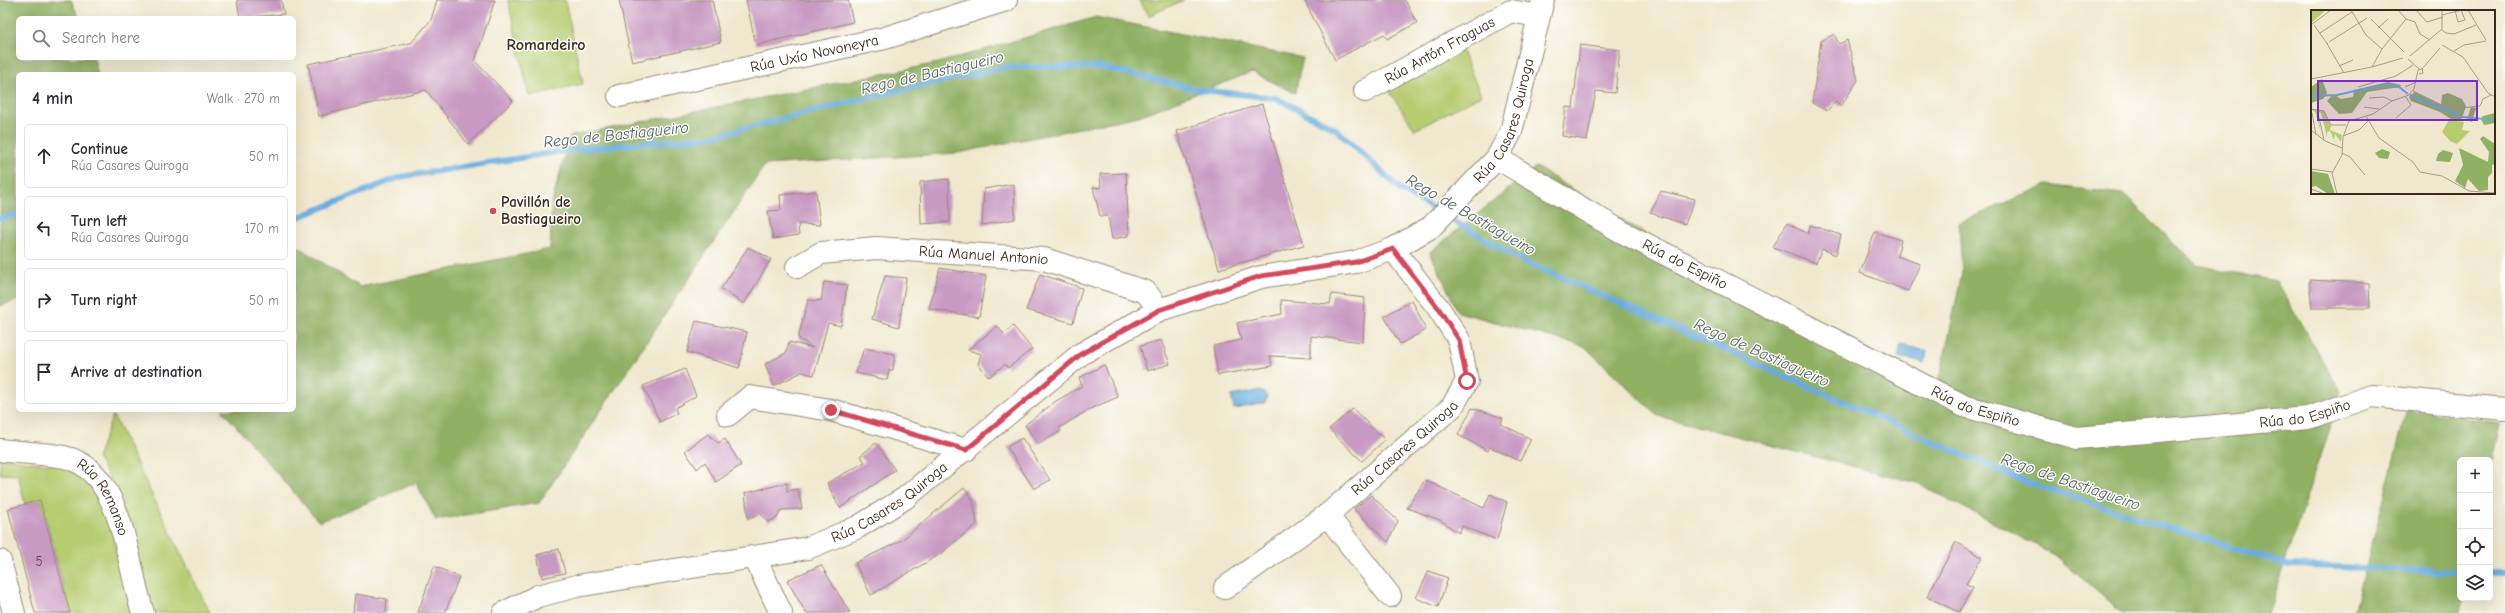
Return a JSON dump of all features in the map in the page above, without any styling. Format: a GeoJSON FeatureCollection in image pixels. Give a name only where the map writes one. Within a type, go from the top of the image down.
{"type":"FeatureCollection","features":[{"type":"Feature","properties":{"kind":"street","name":"Rúa Uxío Novoneyra"},"geometry":{"type":"LineString","coordinates":[[619,96],[885,38],[1006,0]]}},
{"type":"Feature","properties":{"kind":"street","name":"Rúa Antón Fraguas"},"geometry":{"type":"LineString","coordinates":[[1365,91],[1511,11],[1541,8]]}},
{"type":"Feature","properties":{"kind":"street","name":"Rúa Casares Quiroga"},"geometry":{"type":"LineString","coordinates":[[504,613],[538,596],[577,586],[755,558],[808,548],[858,527],[905,498],[966,450],[1081,354],[1159,310],[1261,276],[1356,262],[1393,249],[1431,227],[1496,158],[1511,132],[1541,8]]}},
{"type":"Feature","properties":{"kind":"street","name":"Rúa do Espiño"},"geometry":{"type":"LineString","coordinates":[[1496,158],[1622,232],[1964,406],[2077,438],[2308,418],[2372,396],[2505,409]]}},
{"type":"Feature","properties":{"kind":"street","name":"Rúa Manuel Antonio"},"geometry":{"type":"LineString","coordinates":[[797,267],[821,253],[876,248],[1044,259],[1146,292],[1159,310]]}},
{"type":"Feature","properties":{"kind":"street","name":"Rúa Casares Quiroga"},"geometry":{"type":"LineString","coordinates":[[1225,588],[1327,515],[1452,408],[1467,381],[1459,340],[1439,309],[1393,249]]}},
{"type":"Feature","properties":{"kind":"street"},"geometry":{"type":"LineString","coordinates":[[728,415],[750,398],[831,410],[966,450]]}},
{"type":"Feature","properties":{"kind":"street","name":"Rúa Remanso"},"geometry":{"type":"LineString","coordinates":[[0,450],[65,457],[90,469],[109,494],[127,548],[143,613]]}},
{"type":"Feature","properties":{"kind":"street"},"geometry":{"type":"LineString","coordinates":[[1327,515],[1390,596]]}},
{"type":"Feature","properties":{"kind":"street"},"geometry":{"type":"LineString","coordinates":[[755,558],[781,613]]}},
{"type":"Feature","properties":{"kind":"street"},"geometry":{"type":"LineString","coordinates":[[0,561],[14,613]]}},
{"type":"Feature","properties":{"kind":"green space"},"geometry":{"type":"Polygon","coordinates":[[[0,0],[71,0],[78,16],[16,16],[16,60],[94,60],[98,72],[16,72],[16,301],[0,306],[0,0]]]}},
{"type":"Feature","properties":{"kind":"green space"},"geometry":{"type":"Polygon","coordinates":[[[508,0],[565,0],[583,84],[529,96],[508,0]]]}},
{"type":"Feature","properties":{"kind":"green space"},"geometry":{"type":"Polygon","coordinates":[[[1140,0],[1184,0],[1148,16],[1140,0]]]}},
{"type":"Feature","properties":{"kind":"green space"},"geometry":{"type":"Polygon","coordinates":[[[1096,17],[1303,58],[1295,93],[1252,72],[1139,116],[958,153],[765,165],[539,503],[436,520],[416,483],[319,522],[224,412],[296,412],[296,245],[360,287],[550,249],[552,202],[570,136],[938,63],[1096,17]]]}},
{"type":"Feature","properties":{"kind":"green space"},"geometry":{"type":"Polygon","coordinates":[[[1461,49],[1481,95],[1415,130],[1386,86],[1461,49]]]}},
{"type":"Feature","properties":{"kind":"green space"},"geometry":{"type":"Polygon","coordinates":[[[1536,167],[1700,267],[1938,386],[1962,273],[1959,223],[2046,185],[2123,194],[2197,265],[2276,281],[2341,392],[2268,613],[2122,613],[2055,555],[1917,483],[1658,416],[1584,346],[1458,312],[1430,252],[1536,167]]]}},
{"type":"Feature","properties":{"kind":"green space"},"geometry":{"type":"Polygon","coordinates":[[[2407,409],[2500,423],[2493,457],[2457,457],[2457,601],[2463,601],[2461,613],[2354,613],[2407,409]]]}},
{"type":"Feature","properties":{"kind":"green space"},"geometry":{"type":"Polygon","coordinates":[[[113,415],[210,613],[149,613],[135,553],[123,512],[116,493],[97,458],[113,415]]]}},
{"type":"Feature","properties":{"kind":"green space"},"geometry":{"type":"Polygon","coordinates":[[[0,458],[56,465],[82,474],[101,497],[136,613],[70,613],[41,500],[25,504],[18,475],[0,474],[0,458]]]}},
{"type":"Feature","properties":{"kind":"water"},"geometry":{"type":"Polygon","coordinates":[[[1901,345],[1927,351],[1925,363],[1898,357],[1901,345]]]}},
{"type":"Feature","properties":{"kind":"water"},"geometry":{"type":"Polygon","coordinates":[[[1257,391],[1263,392],[1267,396],[1265,403],[1234,409],[1231,396],[1257,391]]]}},
{"type":"Feature","properties":{"kind":"building"},"geometry":{"type":"Polygon","coordinates":[[[237,0],[281,0],[284,14],[262,16],[240,16],[237,0]]]}},
{"type":"Feature","properties":{"kind":"building"},"geometry":{"type":"Polygon","coordinates":[[[437,0],[495,0],[475,61],[513,101],[468,144],[426,90],[319,116],[308,64],[411,43],[431,20],[437,0]]]}},
{"type":"Feature","properties":{"kind":"building"},"geometry":{"type":"Polygon","coordinates":[[[619,0],[712,0],[721,42],[632,62],[619,0]]]}},
{"type":"Feature","properties":{"kind":"building"},"geometry":{"type":"Polygon","coordinates":[[[746,0],[848,0],[853,22],[756,45],[746,0]]]}},
{"type":"Feature","properties":{"kind":"building"},"geometry":{"type":"Polygon","coordinates":[[[1304,0],[1405,0],[1417,23],[1387,39],[1384,34],[1335,60],[1304,0]]]}},
{"type":"Feature","properties":{"kind":"building"},"geometry":{"type":"Polygon","coordinates":[[[1834,34],[1839,44],[1847,40],[1858,80],[1840,107],[1836,101],[1827,111],[1812,103],[1821,41],[1834,34]]]}},
{"type":"Feature","properties":{"kind":"building"},"geometry":{"type":"Polygon","coordinates":[[[1580,45],[1620,50],[1615,93],[1596,91],[1587,140],[1562,136],[1566,107],[1573,108],[1580,45]]]}},
{"type":"Feature","properties":{"kind":"building"},"geometry":{"type":"Polygon","coordinates":[[[1262,104],[1304,245],[1219,269],[1177,131],[1262,104]]]}},
{"type":"Feature","properties":{"kind":"building"},"geometry":{"type":"Polygon","coordinates":[[[1126,173],[1129,236],[1112,239],[1108,216],[1100,216],[1093,187],[1101,188],[1100,174],[1126,173]]]}},
{"type":"Feature","properties":{"kind":"building"},"geometry":{"type":"Polygon","coordinates":[[[949,179],[950,222],[921,224],[920,182],[949,179]]]}},
{"type":"Feature","properties":{"kind":"building"},"geometry":{"type":"Polygon","coordinates":[[[1014,184],[1015,219],[982,225],[984,189],[1014,184]]]}},
{"type":"Feature","properties":{"kind":"building"},"geometry":{"type":"Polygon","coordinates":[[[816,191],[820,225],[798,224],[799,235],[773,239],[768,211],[781,210],[780,195],[816,191]]]}},
{"type":"Feature","properties":{"kind":"building"},"geometry":{"type":"Polygon","coordinates":[[[1661,191],[1695,199],[1685,224],[1650,213],[1661,191]]]}},
{"type":"Feature","properties":{"kind":"building"},"geometry":{"type":"Polygon","coordinates":[[[1787,223],[1808,234],[1810,225],[1841,235],[1836,255],[1822,249],[1816,263],[1773,247],[1787,223]]]}},
{"type":"Feature","properties":{"kind":"building"},"geometry":{"type":"Polygon","coordinates":[[[1875,232],[1901,240],[1897,256],[1920,264],[1908,291],[1860,273],[1875,232]]]}},
{"type":"Feature","properties":{"kind":"building"},"geometry":{"type":"Polygon","coordinates":[[[748,247],[771,259],[744,304],[721,289],[748,247]]]}},
{"type":"Feature","properties":{"kind":"building"},"geometry":{"type":"Polygon","coordinates":[[[940,268],[986,276],[979,317],[929,309],[940,268]]]}},
{"type":"Feature","properties":{"kind":"building"},"geometry":{"type":"Polygon","coordinates":[[[1040,274],[1082,288],[1073,323],[1026,310],[1040,274]]]}},
{"type":"Feature","properties":{"kind":"building"},"geometry":{"type":"Polygon","coordinates":[[[885,276],[906,278],[899,327],[872,319],[885,276]]]}},
{"type":"Feature","properties":{"kind":"building"},"geometry":{"type":"Polygon","coordinates":[[[2309,280],[2369,283],[2370,308],[2312,308],[2309,280]]]}},
{"type":"Feature","properties":{"kind":"building"},"geometry":{"type":"Polygon","coordinates":[[[824,282],[847,285],[841,326],[828,323],[814,375],[802,372],[774,386],[765,364],[786,353],[789,342],[813,348],[798,338],[808,300],[821,301],[824,282]]]}},
{"type":"Feature","properties":{"kind":"building"},"geometry":{"type":"Polygon","coordinates":[[[1332,294],[1365,298],[1363,342],[1311,336],[1311,358],[1270,356],[1272,366],[1218,375],[1213,346],[1241,340],[1237,323],[1282,314],[1281,300],[1330,304],[1332,294]]]}},
{"type":"Feature","properties":{"kind":"building"},"geometry":{"type":"Polygon","coordinates":[[[1412,300],[1426,330],[1400,344],[1384,316],[1412,300]]]}},
{"type":"Feature","properties":{"kind":"building"},"geometry":{"type":"Polygon","coordinates":[[[696,321],[747,332],[739,368],[687,352],[696,321]]]}},
{"type":"Feature","properties":{"kind":"building"},"geometry":{"type":"Polygon","coordinates":[[[997,326],[1004,334],[1013,326],[1032,349],[1008,368],[1005,364],[989,377],[978,364],[981,354],[968,350],[997,326]]]}},
{"type":"Feature","properties":{"kind":"building"},"geometry":{"type":"Polygon","coordinates":[[[1161,340],[1170,364],[1147,371],[1140,346],[1161,340]]]}},
{"type":"Feature","properties":{"kind":"building"},"geometry":{"type":"Polygon","coordinates":[[[864,348],[895,354],[893,370],[889,370],[887,380],[856,373],[864,348]]]}},
{"type":"Feature","properties":{"kind":"building"},"geometry":{"type":"Polygon","coordinates":[[[1104,365],[1118,397],[1090,409],[1059,428],[1061,431],[1038,444],[1025,425],[1056,401],[1082,386],[1079,378],[1104,365]]]}},
{"type":"Feature","properties":{"kind":"building"},"geometry":{"type":"Polygon","coordinates":[[[685,369],[696,396],[675,408],[677,413],[660,422],[643,386],[685,369]]]}},
{"type":"Feature","properties":{"kind":"building"},"geometry":{"type":"Polygon","coordinates":[[[1472,408],[1503,418],[1501,424],[1531,439],[1520,461],[1490,447],[1488,451],[1458,435],[1472,408]]]}},
{"type":"Feature","properties":{"kind":"building"},"geometry":{"type":"Polygon","coordinates":[[[1353,409],[1385,440],[1362,461],[1329,429],[1353,409]]]}},
{"type":"Feature","properties":{"kind":"building"},"geometry":{"type":"Polygon","coordinates":[[[708,434],[718,443],[725,439],[741,465],[716,482],[705,462],[697,469],[685,451],[708,434]]]}},
{"type":"Feature","properties":{"kind":"building"},"geometry":{"type":"Polygon","coordinates":[[[1022,438],[1050,480],[1034,489],[1007,447],[1022,438]]]}},
{"type":"Feature","properties":{"kind":"building"},"geometry":{"type":"Polygon","coordinates":[[[876,443],[895,470],[840,508],[827,483],[865,462],[860,456],[876,443]]]}},
{"type":"Feature","properties":{"kind":"building"},"geometry":{"type":"Polygon","coordinates":[[[1425,480],[1484,508],[1490,494],[1507,502],[1497,540],[1462,526],[1459,533],[1440,520],[1407,508],[1425,480]]]}},
{"type":"Feature","properties":{"kind":"building"},"geometry":{"type":"Polygon","coordinates":[[[787,483],[787,491],[798,489],[802,509],[781,510],[777,518],[768,522],[761,514],[748,519],[745,493],[787,483]]]}},
{"type":"Feature","properties":{"kind":"building"},"geometry":{"type":"Polygon","coordinates":[[[964,488],[973,500],[977,524],[939,555],[871,595],[855,563],[902,540],[964,488]]]}},
{"type":"Feature","properties":{"kind":"building"},"geometry":{"type":"Polygon","coordinates":[[[1371,495],[1398,521],[1388,542],[1354,509],[1371,495]]]}},
{"type":"Feature","properties":{"kind":"building"},"geometry":{"type":"Polygon","coordinates":[[[40,500],[70,613],[35,613],[8,509],[40,500]]]}},
{"type":"Feature","properties":{"kind":"building"},"geometry":{"type":"Polygon","coordinates":[[[1956,542],[1982,557],[1966,584],[1973,587],[1959,612],[1927,597],[1956,542]]]}},
{"type":"Feature","properties":{"kind":"building"},"geometry":{"type":"Polygon","coordinates":[[[559,549],[565,573],[542,578],[537,555],[559,549]]]}},
{"type":"Feature","properties":{"kind":"building"},"geometry":{"type":"Polygon","coordinates":[[[821,565],[850,613],[806,613],[787,580],[821,565]]]}},
{"type":"Feature","properties":{"kind":"building"},"geometry":{"type":"Polygon","coordinates":[[[434,566],[459,577],[445,613],[418,613],[434,566]]]}},
{"type":"Feature","properties":{"kind":"building"},"geometry":{"type":"Polygon","coordinates":[[[1429,571],[1448,578],[1438,607],[1416,598],[1429,571]]]}},
{"type":"Feature","properties":{"kind":"building"},"geometry":{"type":"Polygon","coordinates":[[[355,594],[387,599],[386,613],[353,613],[355,594]]]}},
{"type":"Feature","properties":{"kind":"waterway","name":"Rego de Bastiagueiro"},"geometry":{"type":"LineString","coordinates":[[296,218],[400,177],[571,150],[710,137],[875,96],[1007,67],[1101,67],[1200,90],[1276,98],[1336,129],[1402,191],[1439,212]]}},
{"type":"Feature","properties":{"kind":"waterway","name":"Rego de Bastiagueiro"},"geometry":{"type":"LineString","coordinates":[[0,218],[16,215]]}},
{"type":"Feature","properties":{"kind":"waterway","name":"Rego de Bastiagueiro"},"geometry":{"type":"LineString","coordinates":[[1447,217],[1519,259],[2025,482],[2288,565],[2457,572]]}},
{"type":"Feature","properties":{"kind":"waterway","name":"Rego de Bastiagueiro"},"geometry":{"type":"LineString","coordinates":[[2493,574],[2505,574]]}},
{"type":"Feature","properties":{"kind":"place","name":"Pavillón de Bastiagueiro"},"geometry":{"type":"Point","coordinates":[493,211]}},
{"type":"Feature","properties":{"kind":"district","name":"Romardeiro"},"geometry":{"type":"Point","coordinates":[546,44]}},
{"type":"Feature","properties":{"kind":"route"},"geometry":{"type":"LineString","coordinates":[[831,410],[966,450],[1081,354],[1159,310],[1261,276],[1356,262],[1393,249],[1439,309],[1459,340],[1467,381]]}}]}
